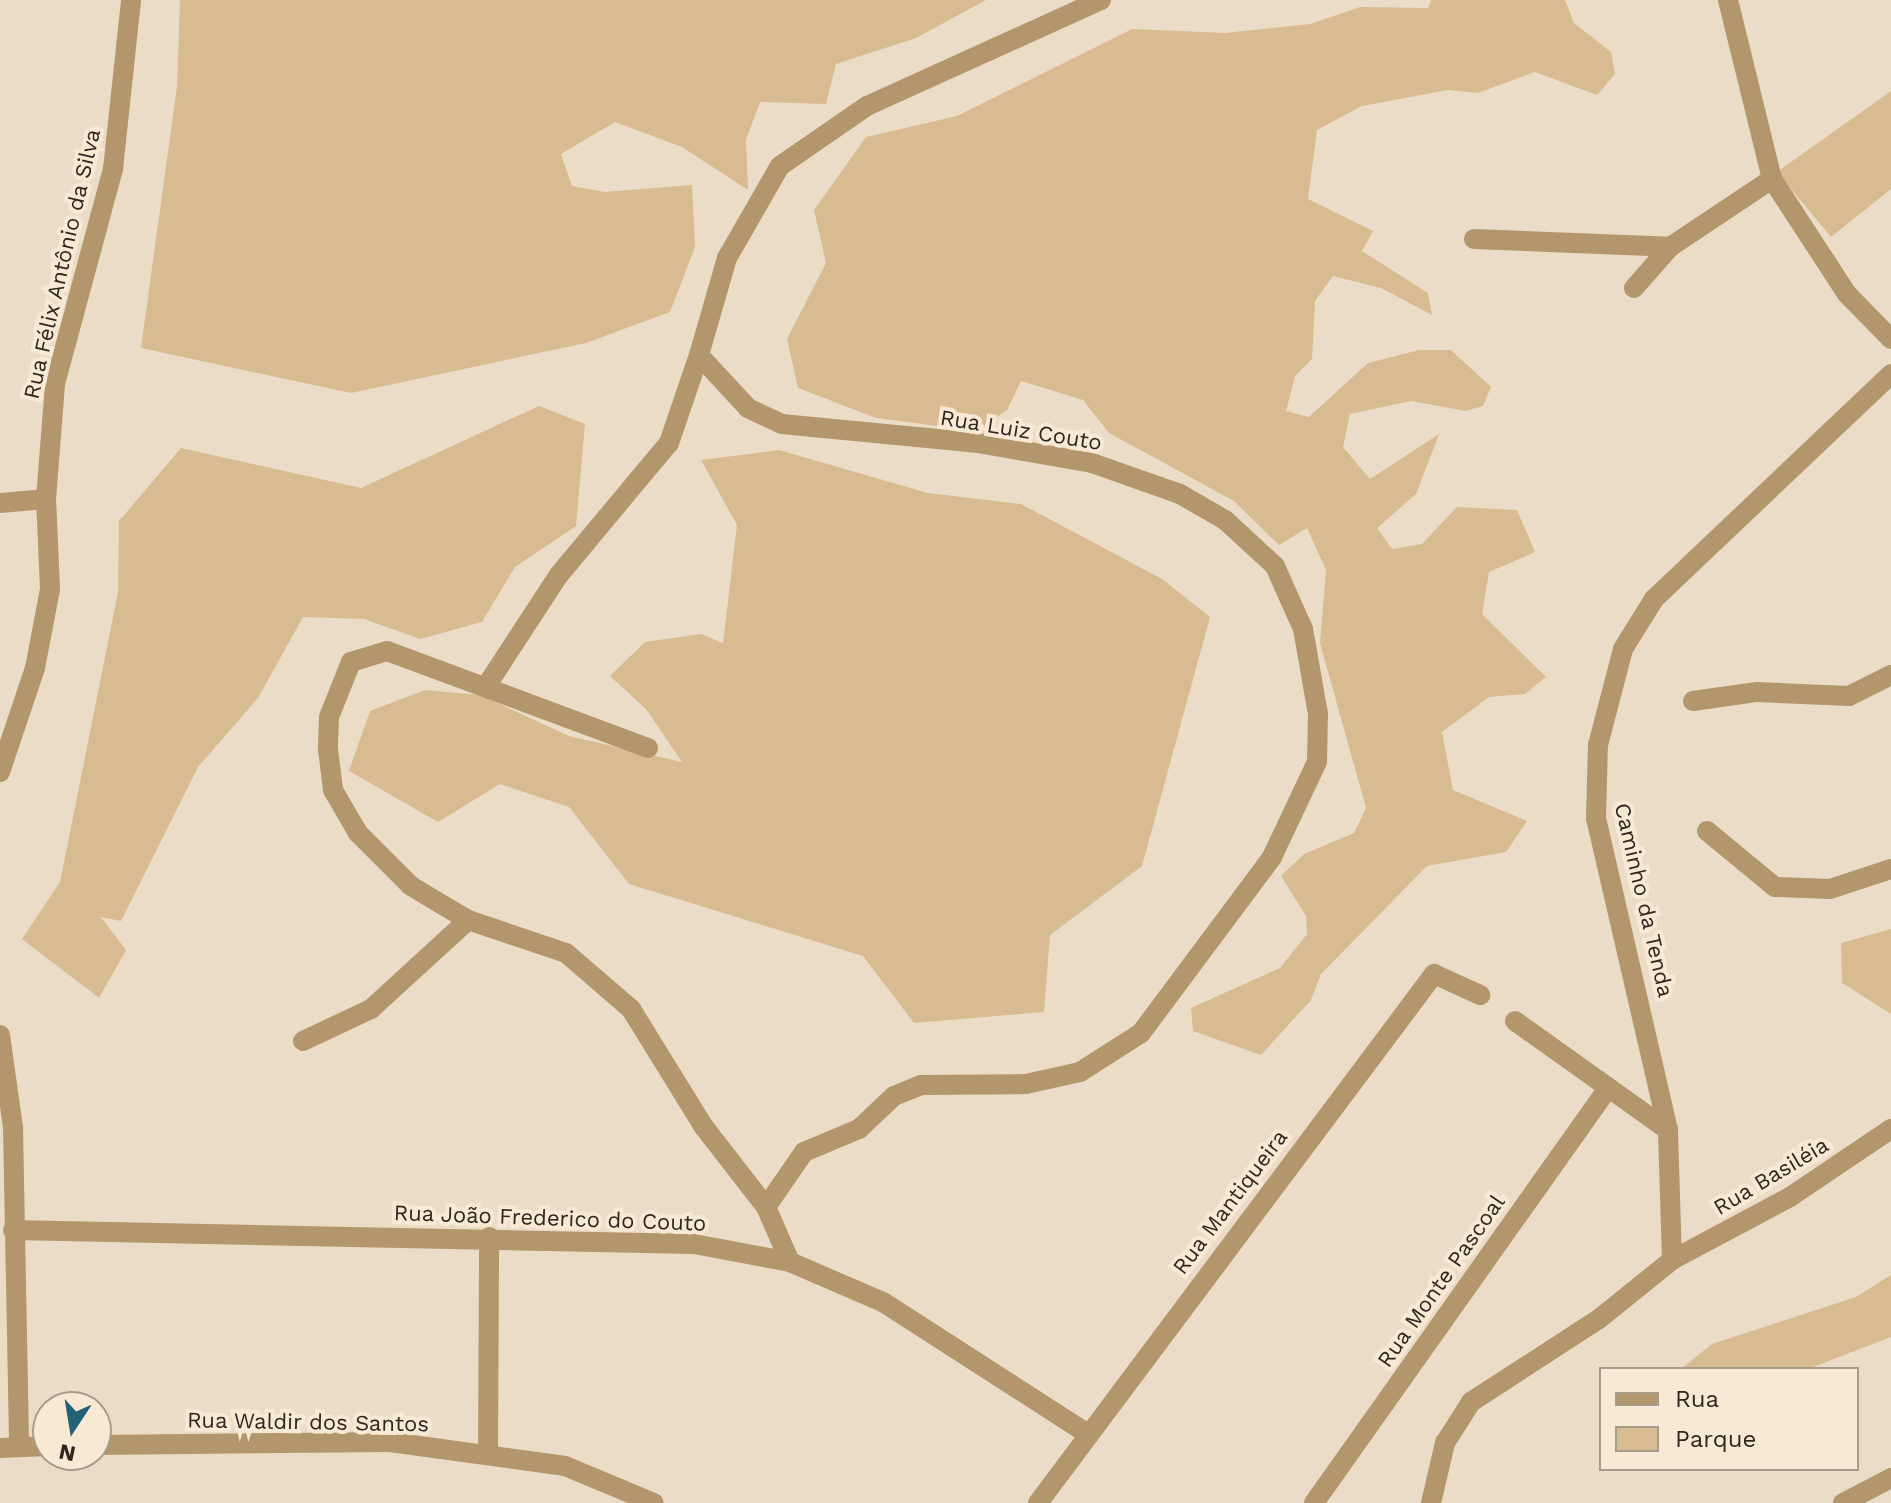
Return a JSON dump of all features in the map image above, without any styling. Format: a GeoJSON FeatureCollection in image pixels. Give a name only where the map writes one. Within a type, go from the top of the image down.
{"type":"FeatureCollection","features":[{"type":"Feature","properties":{"kind":"street","name":"Rua Félix Antônio da Silva"},"geometry":{"type":"LineString","coordinates":[[0,772],[35,668],[50,589],[46,499],[55,384],[113,169],[131,0]]}},
{"type":"Feature","properties":{"kind":"street"},"geometry":{"type":"LineString","coordinates":[[487,685],[558,576],[669,443],[733,246],[756,198],[800,148],[867,106],[1101,0]]}},
{"type":"Feature","properties":{"kind":"street"},"geometry":{"type":"LineString","coordinates":[[1728,0],[1772,179],[1847,294],[1891,339]]}},
{"type":"Feature","properties":{"kind":"street"},"geometry":{"type":"LineString","coordinates":[[1634,288],[1670,247],[1772,179]]}},
{"type":"Feature","properties":{"kind":"street"},"geometry":{"type":"LineString","coordinates":[[1474,239],[1527,247],[1670,247]]}},
{"type":"Feature","properties":{"kind":"street","name":"Rua Luiz Couto"},"geometry":{"type":"LineString","coordinates":[[699,355],[748,408],[782,424],[979,443],[1092,463],[1180,494],[1225,520],[1275,566],[1303,629],[1318,714],[1317,762],[1272,857],[1141,1033],[1080,1072],[1026,1084],[921,1085],[894,1096],[859,1129],[804,1152],[766,1207]]}},
{"type":"Feature","properties":{"kind":"street","name":"Caminho da Tenda"},"geometry":{"type":"LineString","coordinates":[[1672,1260],[1668,1130],[1596,819],[1598,745],[1623,649],[1695,556],[1891,374]]}},
{"type":"Feature","properties":{"kind":"street"},"geometry":{"type":"LineString","coordinates":[[0,503],[46,499]]}},
{"type":"Feature","properties":{"kind":"street"},"geometry":{"type":"LineString","coordinates":[[648,748],[487,685],[369,651],[351,662],[329,717],[333,790],[358,833],[411,886],[468,920],[532,937],[597,974],[631,1009],[704,1127],[766,1207],[790,1262]]}},
{"type":"Feature","properties":{"kind":"street"},"geometry":{"type":"LineString","coordinates":[[1693,701],[1757,692],[1849,696],[1891,675]]}},
{"type":"Feature","properties":{"kind":"street"},"geometry":{"type":"LineString","coordinates":[[1707,831],[1775,887],[1830,889],[1891,869]]}},
{"type":"Feature","properties":{"kind":"street"},"geometry":{"type":"LineString","coordinates":[[303,1041],[371,1009],[468,920]]}},
{"type":"Feature","properties":{"kind":"street","name":"Rua Mantiqueira"},"geometry":{"type":"LineString","coordinates":[[1038,1503],[1085,1432],[1434,974],[1480,995]]}},
{"type":"Feature","properties":{"kind":"street"},"geometry":{"type":"LineString","coordinates":[[1515,1021],[1668,1130]]}},
{"type":"Feature","properties":{"kind":"street"},"geometry":{"type":"LineString","coordinates":[[0,1035],[13,1127],[9,1447],[32,1446]]}},
{"type":"Feature","properties":{"kind":"street","name":"Rua Monte Pascoal"},"geometry":{"type":"LineString","coordinates":[[1314,1503],[1608,1088]]}},
{"type":"Feature","properties":{"kind":"street","name":"Rua Basiléia"},"geometry":{"type":"LineString","coordinates":[[1431,1503],[1445,1443],[1471,1402],[1599,1319],[1672,1260],[1790,1197],[1891,1129]]}},
{"type":"Feature","properties":{"kind":"street","name":"Rua João Frederico do Couto"},"geometry":{"type":"LineString","coordinates":[[13,1230],[489,1237],[694,1244],[790,1262],[883,1302],[1085,1432]]}},
{"type":"Feature","properties":{"kind":"street"},"geometry":{"type":"LineString","coordinates":[[488,1453],[489,1237]]}},
{"type":"Feature","properties":{"kind":"street","name":"Rua Waldir dos Santos"},"geometry":{"type":"LineString","coordinates":[[112,1445],[390,1442],[488,1453],[565,1466],[654,1503]]}},
{"type":"Feature","properties":{"kind":"street"},"geometry":{"type":"LineString","coordinates":[[1843,1503],[1891,1478]]}},
{"type":"Feature","properties":{"kind":"green space"},"geometry":{"type":"Polygon","coordinates":[[[180,0],[986,0],[916,38],[836,64],[826,104],[760,102],[746,140],[748,190],[682,147],[615,122],[561,154],[572,186],[605,192],[692,185],[695,247],[670,312],[586,343],[351,393],[141,348],[177,86],[180,0]]]}},
{"type":"Feature","properties":{"kind":"green space"},"geometry":{"type":"Polygon","coordinates":[[[1431,0],[1565,0],[1574,23],[1611,52],[1615,74],[1597,95],[1535,72],[1478,93],[1448,90],[1362,106],[1317,130],[1308,199],[1373,231],[1362,251],[1428,293],[1432,315],[1381,288],[1333,276],[1315,301],[1312,359],[1295,376],[1286,411],[1309,417],[1368,363],[1419,350],[1451,350],[1491,387],[1483,406],[1466,411],[1411,401],[1350,414],[1343,447],[1370,479],[1439,434],[1416,494],[1377,528],[1392,549],[1422,544],[1457,507],[1517,510],[1535,552],[1489,572],[1482,614],[1546,677],[1525,694],[1489,697],[1442,732],[1453,790],[1527,821],[1506,852],[1427,866],[1321,974],[1311,1000],[1261,1055],[1193,1031],[1191,1008],[1280,968],[1307,934],[1306,916],[1281,876],[1304,854],[1354,833],[1366,808],[1320,643],[1326,570],[1307,528],[1279,545],[1234,501],[1109,433],[1083,400],[1021,381],[1007,410],[976,431],[876,418],[798,388],[787,339],[826,263],[814,210],[866,137],[957,116],[1132,29],[1225,33],[1310,24],[1360,7],[1428,8],[1431,0]]]}},
{"type":"Feature","properties":{"kind":"green space"},"geometry":{"type":"Polygon","coordinates":[[[1891,91],[1891,189],[1831,237],[1777,172],[1891,91]]]}},
{"type":"Feature","properties":{"kind":"green space"},"geometry":{"type":"Polygon","coordinates":[[[539,406],[585,424],[576,526],[515,567],[482,622],[420,639],[364,619],[303,617],[258,698],[198,767],[121,921],[101,917],[126,950],[99,998],[22,939],[60,882],[118,592],[119,521],[181,448],[361,488],[539,406]]]}},
{"type":"Feature","properties":{"kind":"green space"},"geometry":{"type":"Polygon","coordinates":[[[779,450],[928,493],[1021,504],[1162,579],[1210,617],[1142,866],[1050,935],[1044,1012],[914,1023],[863,956],[629,884],[569,807],[500,784],[438,822],[349,771],[370,711],[425,690],[480,695],[569,736],[682,762],[646,709],[610,676],[645,642],[701,634],[723,643],[737,525],[701,460],[779,450]]]}},
{"type":"Feature","properties":{"kind":"green space"},"geometry":{"type":"Polygon","coordinates":[[[1891,929],[1891,1014],[1842,983],[1841,943],[1891,929]]]}},
{"type":"Feature","properties":{"kind":"green space"},"geometry":{"type":"Polygon","coordinates":[[[1891,1275],[1891,1337],[1813,1367],[1683,1367],[1712,1344],[1856,1297],[1891,1275]]]}}]}
